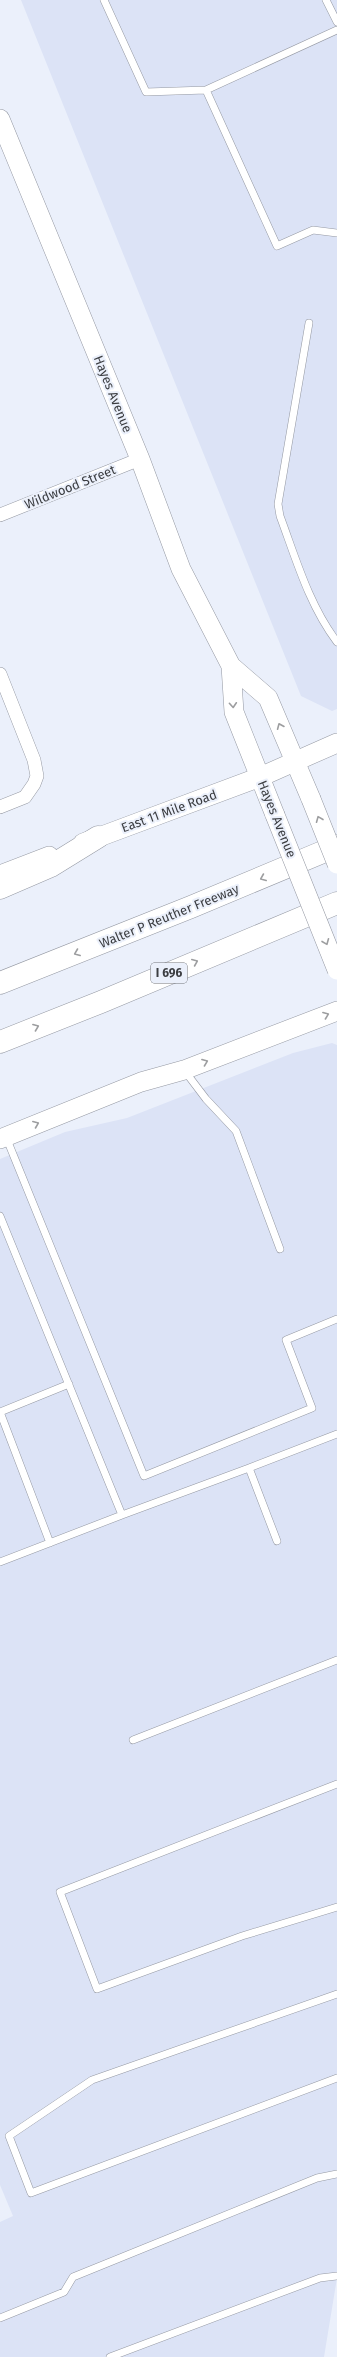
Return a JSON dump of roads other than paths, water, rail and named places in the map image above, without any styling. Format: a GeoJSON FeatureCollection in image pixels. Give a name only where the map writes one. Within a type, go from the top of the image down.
{"type":"FeatureCollection","features":[{"type":"Feature","properties":{"kind":"highway"},"geometry":{"type":"LineString","coordinates":[[0,888],[51,866],[98,837]]}},
{"type":"Feature","properties":{"kind":"highway","name":"Walter P Reuther Freeway"},"geometry":{"type":"LineString","coordinates":[[0,983],[198,905],[337,846]]}},
{"type":"Feature","properties":{"kind":"highway","name":"I 696"},"geometry":{"type":"LineString","coordinates":[[0,1042],[101,1002],[337,903]]}},
{"type":"Feature","properties":{"kind":"main road","name":"Hayes Avenue"},"geometry":{"type":"LineString","coordinates":[[0,119],[140,459],[181,570],[230,666],[234,712],[337,970]]}},
{"type":"Feature","properties":{"kind":"main road","name":"Hayes Avenue"},"geometry":{"type":"LineString","coordinates":[[230,666],[268,698],[296,762],[337,864]]}},
{"type":"Feature","properties":{"kind":"main road","name":"East 11 Mile Road"},"geometry":{"type":"LineString","coordinates":[[0,875],[260,777],[337,743]]}},
{"type":"Feature","properties":{"kind":"main road"},"geometry":{"type":"LineString","coordinates":[[3,1138],[141,1082],[184,1070],[337,1011]]}},
{"type":"Feature","properties":{"kind":"street","name":"Wildwood Street"},"geometry":{"type":"LineString","coordinates":[[0,515],[140,459]]}},
{"type":"Feature","properties":{"kind":"street"},"geometry":{"type":"LineString","coordinates":[[0,674],[34,760],[37,776],[34,784],[24,797],[0,807]]}},
{"type":"Feature","properties":{"kind":"lane"},"geometry":{"type":"LineString","coordinates":[[104,0],[146,92],[206,90],[337,30]]}},
{"type":"Feature","properties":{"kind":"lane"},"geometry":{"type":"LineString","coordinates":[[326,0],[337,22]]}},
{"type":"Feature","properties":{"kind":"lane"},"geometry":{"type":"LineString","coordinates":[[206,90],[277,246],[313,230],[337,233]]}},
{"type":"Feature","properties":{"kind":"lane"},"geometry":{"type":"LineString","coordinates":[[309,323],[278,504],[280,516],[313,603],[322,620],[337,642]]}},
{"type":"Feature","properties":{"kind":"lane"},"geometry":{"type":"LineString","coordinates":[[184,1070],[206,1099],[236,1131],[280,1249]]}},
{"type":"Feature","properties":{"kind":"lane"},"geometry":{"type":"LineString","coordinates":[[3,1138],[144,1476],[312,1408],[286,1340],[337,1319]]}},
{"type":"Feature","properties":{"kind":"lane"},"geometry":{"type":"LineString","coordinates":[[0,1216],[122,1516]]}},
{"type":"Feature","properties":{"kind":"lane"},"geometry":{"type":"LineString","coordinates":[[50,1542],[0,1412],[69,1384]]}},
{"type":"Feature","properties":{"kind":"lane"},"geometry":{"type":"LineString","coordinates":[[0,1562],[337,1434]]}},
{"type":"Feature","properties":{"kind":"lane"},"geometry":{"type":"LineString","coordinates":[[249,1468],[277,1541]]}},
{"type":"Feature","properties":{"kind":"lane"},"geometry":{"type":"LineString","coordinates":[[133,1740],[337,1660]]}},
{"type":"Feature","properties":{"kind":"lane"},"geometry":{"type":"LineString","coordinates":[[337,1784],[60,1892],[97,1989],[242,1936],[337,1907]]}},
{"type":"Feature","properties":{"kind":"lane"},"geometry":{"type":"LineString","coordinates":[[337,1994],[92,2080],[9,2136],[31,2193],[337,2078]]}},
{"type":"Feature","properties":{"kind":"lane"},"geometry":{"type":"LineString","coordinates":[[0,2318],[64,2292],[73,2277],[317,2178],[337,2174]]}},
{"type":"Feature","properties":{"kind":"lane"},"geometry":{"type":"LineString","coordinates":[[110,2357],[320,2278],[337,2276]]}}]}
